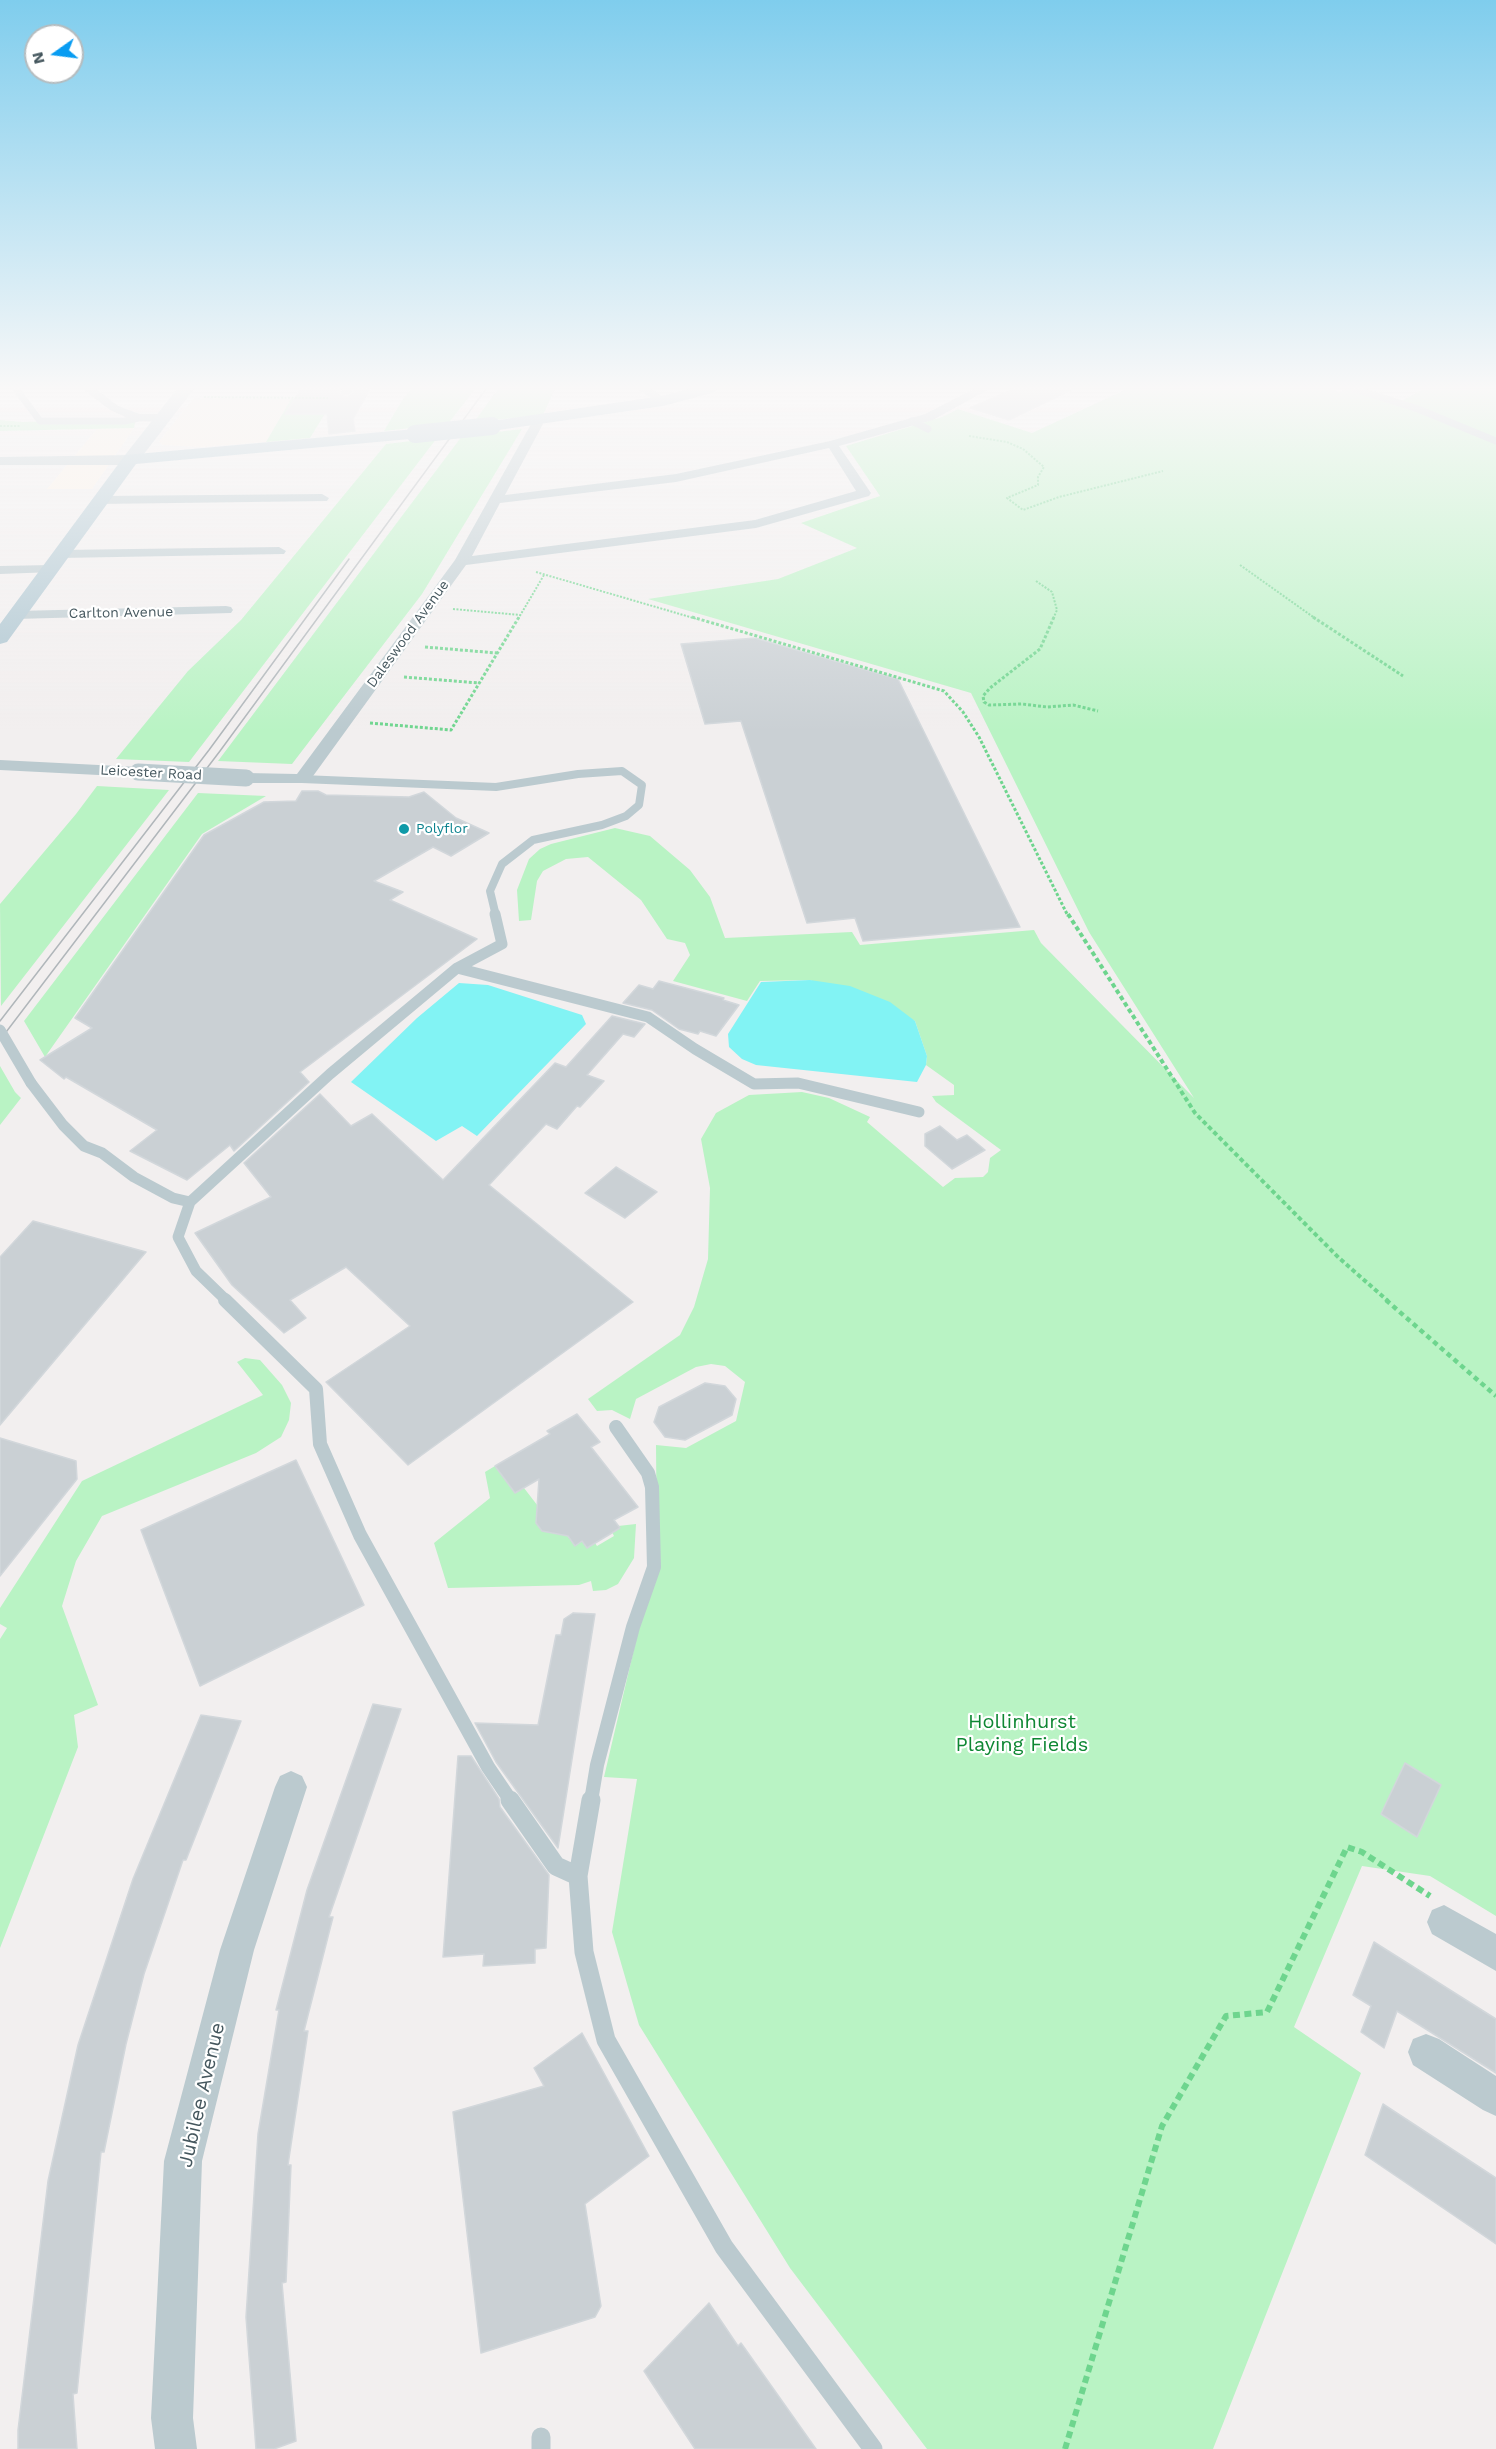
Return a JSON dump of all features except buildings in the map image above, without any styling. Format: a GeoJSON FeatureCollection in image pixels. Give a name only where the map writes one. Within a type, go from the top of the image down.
{"type":"FeatureCollection","features":[{"type":"Feature","properties":{"kind":"main road"},"geometry":{"type":"LineString","coordinates":[[0,638],[13,611],[56,562],[97,503]]}},
{"type":"Feature","properties":{"kind":"street","name":"Daleswood Avenue"},"geometry":{"type":"LineString","coordinates":[[302,779],[462,561],[492,503]]}},
{"type":"Feature","properties":{"kind":"street"},"geometry":{"type":"LineString","coordinates":[[462,561],[756,524],[828,503]]}},
{"type":"Feature","properties":{"kind":"street"},"geometry":{"type":"LineString","coordinates":[[0,570],[56,562],[279,551]]}},
{"type":"Feature","properties":{"kind":"street","name":"Carlton Avenue"},"geometry":{"type":"LineString","coordinates":[[13,611],[226,610]]}},
{"type":"Feature","properties":{"kind":"street","name":"Leicester Road"},"geometry":{"type":"LineString","coordinates":[[0,765],[302,779]]}},
{"type":"Feature","properties":{"kind":"street","name":"Jubilee Avenue"},"geometry":{"type":"LineString","coordinates":[[176,2449],[172,2418],[183,2161],[237,1950],[291,1787]]}},
{"type":"Feature","properties":{"kind":"street"},"geometry":{"type":"LineString","coordinates":[[1444,1922],[1496,1954]]}},
{"type":"Feature","properties":{"kind":"street"},"geometry":{"type":"LineString","coordinates":[[1426,2052],[1496,2097]]}},
{"type":"Feature","properties":{"kind":"lane"},"geometry":{"type":"LineString","coordinates":[[302,779],[496,787],[578,774],[622,771],[642,785],[639,805],[626,816],[602,825],[533,840],[502,864],[490,891],[502,944],[457,969],[330,1074],[190,1202],[178,1237],[196,1271],[316,1389],[320,1444],[360,1536],[488,1767],[556,1866],[578,1876]]}},
{"type":"Feature","properties":{"kind":"lane"},"geometry":{"type":"LineString","coordinates":[[457,969],[648,1017],[694,1049],[754,1084],[798,1083],[919,1112]]}},
{"type":"Feature","properties":{"kind":"lane"},"geometry":{"type":"LineString","coordinates":[[0,1030],[31,1083],[63,1125],[84,1146],[102,1153],[134,1177],[163,1193],[190,1202]]}},
{"type":"Feature","properties":{"kind":"lane"},"geometry":{"type":"LineString","coordinates":[[616,1427],[648,1473],[652,1487],[655,1547],[654,1567],[633,1627],[597,1765],[578,1876],[584,1952],[606,2040],[724,2247],[873,2449]]}},
{"type":"Feature","properties":{"kind":"path"},"geometry":{"type":"LineString","coordinates":[[1014,503],[1023,510],[1041,503]]}},
{"type":"Feature","properties":{"kind":"path"},"geometry":{"type":"LineString","coordinates":[[508,555],[529,569],[544,575],[944,691],[963,712],[979,737],[1071,921],[1195,1113],[1339,1258],[1496,1396]]}},
{"type":"Feature","properties":{"kind":"path"},"geometry":{"type":"LineString","coordinates":[[1240,565],[1317,620],[1403,676]]}},
{"type":"Feature","properties":{"kind":"path"},"geometry":{"type":"LineString","coordinates":[[345,720],[451,730],[544,575]]}},
{"type":"Feature","properties":{"kind":"path"},"geometry":{"type":"LineString","coordinates":[[1036,581],[1052,592],[1057,609],[1040,649],[990,688],[983,696],[984,702],[989,705],[1073,705],[1098,711]]}},
{"type":"Feature","properties":{"kind":"path"},"geometry":{"type":"LineString","coordinates":[[429,607],[521,615]]}},
{"type":"Feature","properties":{"kind":"path"},"geometry":{"type":"LineString","coordinates":[[400,645],[497,653]]}},
{"type":"Feature","properties":{"kind":"path"},"geometry":{"type":"LineString","coordinates":[[379,674],[479,683]]}},
{"type":"Feature","properties":{"kind":"path"},"geometry":{"type":"LineString","coordinates":[[1065,2449],[1162,2126],[1226,2016],[1267,2012],[1347,1847],[1362,1852],[1442,1904],[1444,1922]]}},
{"type":"Feature","properties":{"kind":"green space"},"geometry":{"type":"Polygon","coordinates":[[[337,503],[387,503],[189,762],[116,759],[188,671],[241,620],[337,503]]]}},
{"type":"Feature","properties":{"kind":"green space"},"geometry":{"type":"Polygon","coordinates":[[[411,503],[477,503],[422,594],[292,764],[218,761],[411,503]]]}},
{"type":"Feature","properties":{"kind":"green space","name":"Hollinhurst Playing Fields"},"geometry":{"type":"Polygon","coordinates":[[[859,503],[1496,503],[1496,1916],[1430,1876],[1362,1866],[1294,2027],[1361,2073],[1213,2449],[927,2449],[790,2268],[639,2025],[612,1932],[637,1779],[604,1777],[641,1619],[657,1563],[656,1445],[686,1448],[736,1421],[745,1382],[725,1366],[711,1364],[696,1367],[636,1399],[630,1419],[612,1410],[597,1411],[588,1399],[680,1335],[694,1307],[708,1259],[710,1188],[701,1139],[716,1113],[749,1095],[802,1092],[829,1098],[870,1117],[867,1122],[943,1187],[955,1178],[983,1177],[988,1172],[990,1158],[1001,1150],[936,1102],[932,1096],[954,1095],[954,1085],[926,1065],[927,1056],[915,1021],[810,980],[760,981],[747,1001],[673,981],[690,955],[685,943],[667,939],[641,900],[588,857],[566,859],[543,871],[537,881],[531,920],[519,921],[517,890],[529,859],[540,849],[551,844],[615,828],[650,836],[690,870],[710,897],[725,938],[852,932],[860,945],[1034,930],[1041,943],[1194,1098],[1089,932],[971,693],[648,599],[778,579],[857,548],[801,523],[859,503]]]}},
{"type":"Feature","properties":{"kind":"green space"},"geometry":{"type":"Polygon","coordinates":[[[97,786],[169,790],[1,1006],[0,904],[97,786]]]}},
{"type":"Feature","properties":{"kind":"green space"},"geometry":{"type":"Polygon","coordinates":[[[198,793],[266,796],[202,834],[45,1057],[24,1021],[198,793]]]}},
{"type":"Feature","properties":{"kind":"green space"},"geometry":{"type":"Polygon","coordinates":[[[0,1066],[21,1098],[0,1125],[0,1066]]]}},
{"type":"Feature","properties":{"kind":"green space"},"geometry":{"type":"Polygon","coordinates":[[[245,1358],[260,1360],[282,1385],[291,1403],[289,1420],[281,1437],[256,1453],[102,1516],[76,1561],[62,1606],[98,1705],[74,1715],[78,1747],[0,1948],[0,1639],[7,1628],[0,1624],[0,1608],[82,1481],[263,1395],[237,1362],[245,1358]]]}},
{"type":"Feature","properties":{"kind":"green space"},"geometry":{"type":"Polygon","coordinates":[[[495,1466],[515,1493],[524,1488],[541,1510],[536,1523],[542,1531],[553,1533],[562,1528],[575,1546],[582,1541],[587,1548],[595,1543],[597,1546],[614,1536],[612,1532],[618,1526],[636,1524],[634,1558],[618,1584],[606,1590],[593,1591],[591,1581],[579,1585],[448,1588],[434,1543],[490,1498],[485,1472],[495,1466]]]}},
{"type":"Feature","properties":{"kind":"water"},"geometry":{"type":"Polygon","coordinates":[[[810,980],[850,986],[890,1002],[915,1021],[927,1056],[926,1065],[917,1082],[756,1065],[742,1059],[729,1047],[728,1034],[761,982],[810,980]]]}},
{"type":"Feature","properties":{"kind":"water"},"geometry":{"type":"Polygon","coordinates":[[[459,983],[488,985],[582,1015],[586,1024],[477,1136],[462,1126],[436,1141],[351,1082],[417,1018],[459,983]]]}},
{"type":"Feature","properties":{"kind":"tram line"},"geometry":{"type":"LineString","coordinates":[[0,1040],[220,751],[402,503]]}},
{"type":"Feature","properties":{"kind":"tram line"},"geometry":{"type":"LineString","coordinates":[[0,1021],[209,750],[349,559]]}},
{"type":"Feature","properties":{"kind":"place","name":"Polyflor"},"geometry":{"type":"Point","coordinates":[404,829]}}]}
